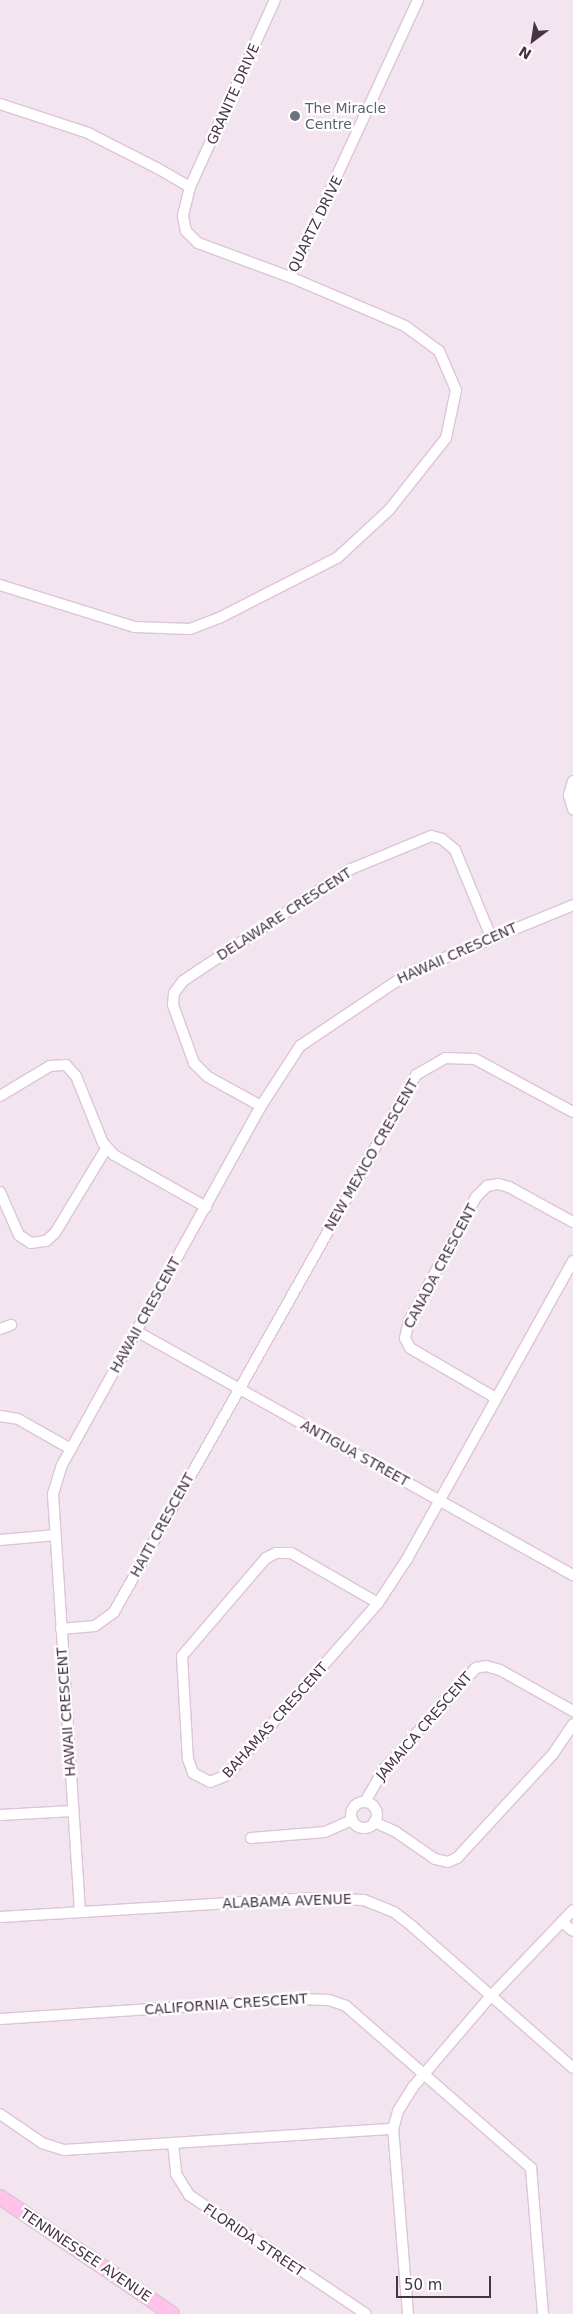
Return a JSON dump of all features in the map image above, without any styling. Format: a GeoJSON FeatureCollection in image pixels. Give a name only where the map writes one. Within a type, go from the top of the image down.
{"type":"FeatureCollection","features":[{"type":"Feature","properties":{"kind":"street","name":"GRANITE DRIVE"},"geometry":{"type":"LineString","coordinates":[[190,187],[275,0]]}},
{"type":"Feature","properties":{"kind":"street","name":"QUARTZ DRIVE"},"geometry":{"type":"LineString","coordinates":[[190,187],[183,216],[186,231],[198,243],[290,277],[418,0]]}},
{"type":"Feature","properties":{"kind":"street"},"geometry":{"type":"LineString","coordinates":[[0,104],[88,133],[190,187]]}},
{"type":"Feature","properties":{"kind":"street"},"geometry":{"type":"LineString","coordinates":[[0,585],[135,628],[190,629],[219,618],[337,558],[389,510],[446,438],[456,390],[439,351],[405,326],[290,277]]}},
{"type":"Feature","properties":{"kind":"street"},"geometry":{"type":"LineString","coordinates":[[573,781],[569,795],[573,808]]}},
{"type":"Feature","properties":{"kind":"street","name":"DELAWARE CRESCENT"},"geometry":{"type":"LineString","coordinates":[[261,1106],[208,1077],[194,1063],[173,1005],[174,993],[183,981],[351,869],[430,836],[442,839],[456,850],[491,937]]}},
{"type":"Feature","properties":{"kind":"street","name":"HAWAII CRESCENT"},"geometry":{"type":"LineString","coordinates":[[80,1912],[61,1628],[54,1489],[70,1449],[290,1056],[310,1038],[402,976],[573,904]]}},
{"type":"Feature","properties":{"kind":"street","name":"NEW MEXICO CRESCENT"},"geometry":{"type":"LineString","coordinates":[[240,1388],[404,1092],[422,1070],[444,1058],[475,1059],[573,1112]]}},
{"type":"Feature","properties":{"kind":"street"},"geometry":{"type":"LineString","coordinates":[[0,1096],[50,1066],[66,1065],[76,1076],[107,1147],[120,1159],[206,1207]]}},
{"type":"Feature","properties":{"kind":"street"},"geometry":{"type":"LineString","coordinates":[[0,1192],[19,1235],[31,1243],[46,1241],[56,1233],[107,1147]]}},
{"type":"Feature","properties":{"kind":"street","name":"CANADA CRESCENT"},"geometry":{"type":"LineString","coordinates":[[494,1397],[410,1348],[405,1338],[409,1321],[476,1197],[485,1188],[498,1184],[509,1187],[573,1222]]}},
{"type":"Feature","properties":{"kind":"street"},"geometry":{"type":"LineString","coordinates":[[439,1500],[494,1397],[573,1261]]}},
{"type":"Feature","properties":{"kind":"street"},"geometry":{"type":"LineString","coordinates":[[0,1329],[11,1325]]}},
{"type":"Feature","properties":{"kind":"street","name":"ANTIGUA STREET"},"geometry":{"type":"LineString","coordinates":[[136,1331],[573,1575]]}},
{"type":"Feature","properties":{"kind":"street","name":"HAITI CRESCENT"},"geometry":{"type":"LineString","coordinates":[[61,1628],[95,1626],[114,1612],[240,1388]]}},
{"type":"Feature","properties":{"kind":"street"},"geometry":{"type":"LineString","coordinates":[[0,1416],[18,1418],[70,1449]]}},
{"type":"Feature","properties":{"kind":"street","name":"BAHAMAS CRESCENT"},"geometry":{"type":"LineString","coordinates":[[378,1603],[291,1553],[276,1553],[266,1558],[182,1656],[188,1759],[193,1773],[210,1782],[227,1775],[378,1603],[439,1500]]}},
{"type":"Feature","properties":{"kind":"street"},"geometry":{"type":"LineString","coordinates":[[0,1540],[56,1535]]}},
{"type":"Feature","properties":{"kind":"street","name":"JAMAICA CRESCENT"},"geometry":{"type":"LineString","coordinates":[[352,1820],[353,1808],[365,1802],[384,1770],[476,1668],[490,1666],[500,1670],[573,1711]]}},
{"type":"Feature","properties":{"kind":"street"},"geometry":{"type":"LineString","coordinates":[[374,1822],[396,1832],[435,1859],[453,1861],[462,1855],[553,1754],[573,1724]]}},
{"type":"Feature","properties":{"kind":"street"},"geometry":{"type":"LineString","coordinates":[[365,1802],[376,1809],[374,1822]]}},
{"type":"Feature","properties":{"kind":"street"},"geometry":{"type":"LineString","coordinates":[[0,1815],[73,1811]]}},
{"type":"Feature","properties":{"kind":"street"},"geometry":{"type":"LineString","coordinates":[[251,1838],[325,1832],[352,1820],[363,1828],[374,1822]]}},
{"type":"Feature","properties":{"kind":"street","name":"ALABAMA AVENUE"},"geometry":{"type":"LineString","coordinates":[[0,1917],[308,1898],[364,1900],[402,1918],[573,2068]]}},
{"type":"Feature","properties":{"kind":"street"},"geometry":{"type":"LineString","coordinates":[[407,2314],[393,2129],[400,2106],[490,1997],[573,1910]]}},
{"type":"Feature","properties":{"kind":"street"},"geometry":{"type":"LineString","coordinates":[[562,1922],[573,1931]]}},
{"type":"Feature","properties":{"kind":"street","name":"CALIFORNIA CRESCENT"},"geometry":{"type":"LineString","coordinates":[[0,2019],[299,1999],[329,2000],[354,2012],[531,2168],[543,2314]]}},
{"type":"Feature","properties":{"kind":"street"},"geometry":{"type":"LineString","coordinates":[[0,2114],[42,2143],[64,2150],[393,2129]]}},
{"type":"Feature","properties":{"kind":"street","name":"FLORIDA STREET"},"geometry":{"type":"LineString","coordinates":[[173,2143],[176,2174],[189,2195],[366,2314]]}},
{"type":"Feature","properties":{"kind":"street","name":"TENNNESSEE AVENUE"},"geometry":{"type":"LineString","coordinates":[[0,2197],[172,2314]]}},
{"type":"Feature","properties":{"kind":"place","name":"The Miracle Centre"},"geometry":{"type":"Point","coordinates":[295,116]}}]}
